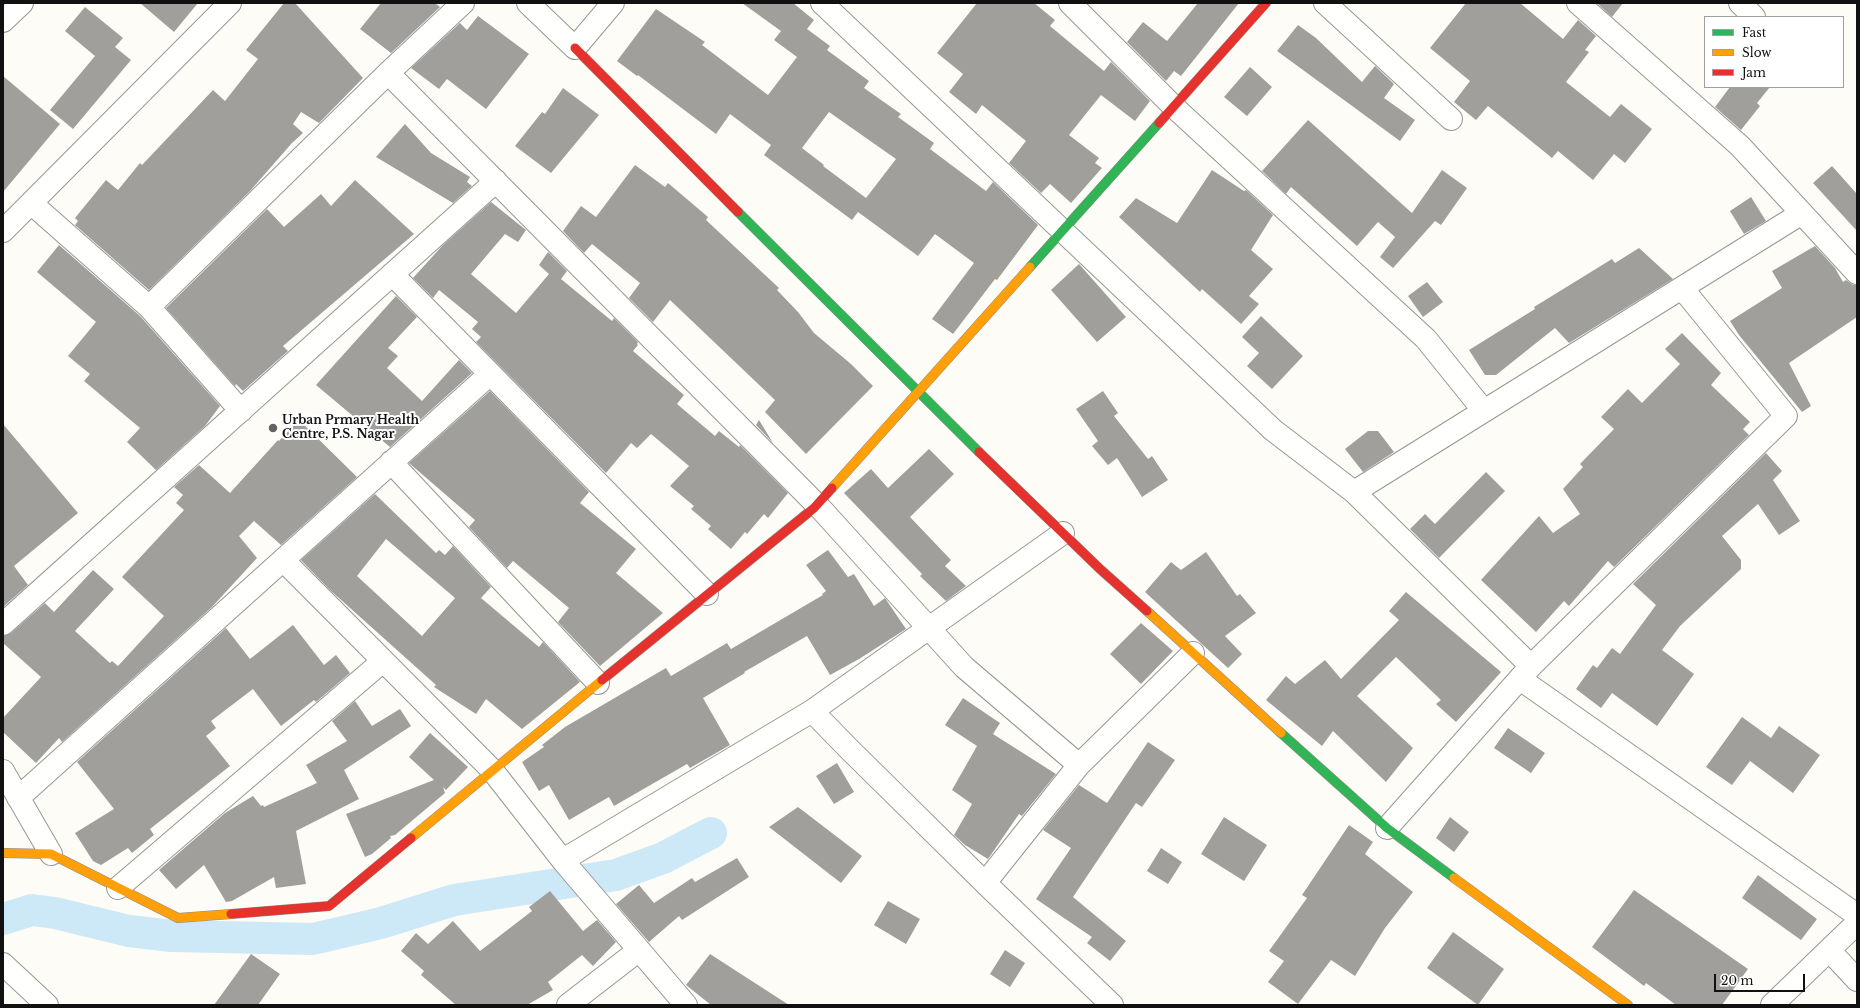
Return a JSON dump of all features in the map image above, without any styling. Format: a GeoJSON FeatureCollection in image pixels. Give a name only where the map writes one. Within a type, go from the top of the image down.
{"type":"FeatureCollection","features":[{"type":"Feature","properties":{"kind":"street"},"geometry":{"type":"LineString","coordinates":[[3,21],[22,3]]}},
{"type":"Feature","properties":{"kind":"street"},"geometry":{"type":"LineString","coordinates":[[3,231],[230,3]]}},
{"type":"Feature","properties":{"kind":"street"},"geometry":{"type":"LineString","coordinates":[[149,307],[388,73],[463,3]]}},
{"type":"Feature","properties":{"kind":"street"},"geometry":{"type":"LineString","coordinates":[[528,3],[575,48],[918,392],[1100,569],[1387,828],[1628,1005]]}},
{"type":"Feature","properties":{"kind":"street"},"geometry":{"type":"LineString","coordinates":[[575,48],[613,3]]}},
{"type":"Feature","properties":{"kind":"street"},"geometry":{"type":"LineString","coordinates":[[822,3],[1273,430],[1354,492],[1525,672],[1857,915]]}},
{"type":"Feature","properties":{"kind":"street"},"geometry":{"type":"LineString","coordinates":[[1070,3],[1174,106],[1426,339],[1484,411]]}},
{"type":"Feature","properties":{"kind":"street"},"geometry":{"type":"LineString","coordinates":[[3,853],[51,854],[178,918],[330,906],[492,770],[817,504],[1266,3]]}},
{"type":"Feature","properties":{"kind":"street"},"geometry":{"type":"LineString","coordinates":[[1325,3],[1451,119]]}},
{"type":"Feature","properties":{"kind":"street"},"geometry":{"type":"LineString","coordinates":[[1578,3],[1740,146],[1857,273]]}},
{"type":"Feature","properties":{"kind":"street"},"geometry":{"type":"LineString","coordinates":[[1740,3],[1753,16]]}},
{"type":"Feature","properties":{"kind":"street"},"geometry":{"type":"LineString","coordinates":[[388,73],[817,504],[964,667],[1079,765]]}},
{"type":"Feature","properties":{"kind":"street"},"geometry":{"type":"LineString","coordinates":[[3,624],[496,181]]}},
{"type":"Feature","properties":{"kind":"street"},"geometry":{"type":"LineString","coordinates":[[31,203],[149,307],[241,411]]}},
{"type":"Feature","properties":{"kind":"street"},"geometry":{"type":"LineString","coordinates":[[1354,492],[1802,213]]}},
{"type":"Feature","properties":{"kind":"street"},"geometry":{"type":"LineString","coordinates":[[392,274],[707,594]]}},
{"type":"Feature","properties":{"kind":"street"},"geometry":{"type":"LineString","coordinates":[[1387,828],[1525,672],[1786,416],[1682,288]]}},
{"type":"Feature","properties":{"kind":"street"},"geometry":{"type":"LineString","coordinates":[[18,798],[490,374]]}},
{"type":"Feature","properties":{"kind":"street"},"geometry":{"type":"LineString","coordinates":[[391,462],[598,683]]}},
{"type":"Feature","properties":{"kind":"street"},"geometry":{"type":"LineString","coordinates":[[563,861],[812,711],[1063,533]]}},
{"type":"Feature","properties":{"kind":"street"},"geometry":{"type":"LineString","coordinates":[[283,560],[492,770],[563,861],[686,1005]]}},
{"type":"Feature","properties":{"kind":"street"},"geometry":{"type":"LineString","coordinates":[[985,883],[1079,765],[1194,653]]}},
{"type":"Feature","properties":{"kind":"street"},"geometry":{"type":"LineString","coordinates":[[118,888],[384,661]]}},
{"type":"Feature","properties":{"kind":"street"},"geometry":{"type":"LineString","coordinates":[[812,711],[848,749],[1112,1005]]}},
{"type":"Feature","properties":{"kind":"street"},"geometry":{"type":"LineString","coordinates":[[3,771],[51,854]]}},
{"type":"Feature","properties":{"kind":"street"},"geometry":{"type":"LineString","coordinates":[[1772,1005],[1857,924]]}},
{"type":"Feature","properties":{"kind":"street"},"geometry":{"type":"LineString","coordinates":[[568,1005],[634,944]]}},
{"type":"Feature","properties":{"kind":"street"},"geometry":{"type":"LineString","coordinates":[[1829,950],[1857,980]]}},
{"type":"Feature","properties":{"kind":"street"},"geometry":{"type":"LineString","coordinates":[[3,964],[47,1005]]}},
{"type":"Feature","properties":{"kind":"building"},"geometry":{"type":"Polygon","coordinates":[[[140,3],[198,3],[174,32],[140,3]]]}},
{"type":"Feature","properties":{"kind":"building"},"geometry":{"type":"Polygon","coordinates":[[[284,3],[295,3],[363,78],[319,123],[301,112],[293,124],[303,133],[292,143],[250,191],[149,290],[75,225],[78,221],[75,218],[106,180],[118,190],[140,163],[142,165],[213,90],[225,101],[258,59],[246,50],[284,3]]]}},
{"type":"Feature","properties":{"kind":"building"},"geometry":{"type":"Polygon","coordinates":[[[381,3],[435,3],[440,7],[391,53],[360,29],[381,3]]]}},
{"type":"Feature","properties":{"kind":"building"},"geometry":{"type":"Polygon","coordinates":[[[742,3],[793,3],[814,20],[807,29],[830,46],[827,50],[869,81],[864,88],[901,114],[898,117],[934,143],[930,149],[986,191],[993,182],[1038,225],[997,280],[995,279],[953,334],[932,319],[974,263],[935,234],[918,256],[858,212],[852,220],[764,155],[771,145],[730,114],[716,134],[617,61],[656,9],[705,42],[702,45],[768,95],[797,57],[774,40],[781,31],[742,3]],[[829,112],[802,148],[824,165],[823,166],[866,198],[896,159],[829,112]]]}},
{"type":"Feature","properties":{"kind":"building"},"geometry":{"type":"Polygon","coordinates":[[[977,3],[1034,3],[1055,20],[1050,26],[1104,71],[1111,62],[1150,101],[1135,121],[1101,95],[1069,135],[1099,158],[1095,163],[1102,168],[1071,203],[1050,184],[1041,193],[1009,163],[1026,141],[982,105],[976,114],[949,92],[963,74],[937,53],[977,3]]]}},
{"type":"Feature","properties":{"kind":"building"},"geometry":{"type":"Polygon","coordinates":[[[1198,3],[1239,3],[1181,76],[1174,71],[1166,81],[1127,42],[1143,22],[1167,41],[1198,3]]]}},
{"type":"Feature","properties":{"kind":"building"},"geometry":{"type":"Polygon","coordinates":[[[1466,3],[1520,3],[1563,39],[1578,20],[1596,36],[1585,50],[1589,52],[1566,82],[1610,117],[1621,104],[1652,129],[1625,163],[1614,154],[1593,180],[1558,151],[1552,158],[1488,106],[1476,120],[1454,102],[1470,81],[1430,48],[1466,3]]]}},
{"type":"Feature","properties":{"kind":"building"},"geometry":{"type":"Polygon","coordinates":[[[1597,3],[1623,3],[1612,17],[1597,3]]]}},
{"type":"Feature","properties":{"kind":"building"},"geometry":{"type":"Polygon","coordinates":[[[85,7],[123,38],[115,47],[131,60],[73,129],[50,110],[95,56],[65,31],[85,7]]]}},
{"type":"Feature","properties":{"kind":"building"},"geometry":{"type":"Polygon","coordinates":[[[478,16],[529,54],[486,109],[447,79],[439,89],[411,68],[460,23],[467,30],[478,16]]]}},
{"type":"Feature","properties":{"kind":"building"},"geometry":{"type":"Polygon","coordinates":[[[1298,25],[1316,38],[1362,82],[1375,66],[1394,84],[1384,98],[1415,120],[1400,141],[1277,51],[1298,25]]]}},
{"type":"Feature","properties":{"kind":"building"},"geometry":{"type":"Polygon","coordinates":[[[1250,67],[1272,87],[1247,116],[1224,97],[1250,67]]]}},
{"type":"Feature","properties":{"kind":"building"},"geometry":{"type":"Polygon","coordinates":[[[3,76],[60,124],[3,192],[3,76]]]}},
{"type":"Feature","properties":{"kind":"building"},"geometry":{"type":"Polygon","coordinates":[[[563,88],[599,115],[551,173],[515,146],[542,112],[545,114],[563,88]]]}},
{"type":"Feature","properties":{"kind":"building"},"geometry":{"type":"Polygon","coordinates":[[[1729,88],[1769,88],[1757,103],[1760,106],[1741,130],[1715,107],[1729,88]]]}},
{"type":"Feature","properties":{"kind":"building"},"geometry":{"type":"Polygon","coordinates":[[[1308,120],[1412,213],[1442,170],[1467,188],[1441,225],[1435,221],[1393,268],[1380,257],[1395,237],[1378,222],[1357,246],[1291,187],[1286,194],[1262,171],[1308,120]]]}},
{"type":"Feature","properties":{"kind":"building"},"geometry":{"type":"Polygon","coordinates":[[[405,124],[431,153],[470,177],[467,182],[472,186],[453,203],[376,157],[405,124]]]}},
{"type":"Feature","properties":{"kind":"building"},"geometry":{"type":"Polygon","coordinates":[[[635,165],[665,187],[668,183],[708,217],[706,220],[779,288],[777,290],[798,312],[814,333],[851,364],[873,386],[806,454],[765,412],[775,400],[670,300],[653,322],[629,298],[640,283],[592,244],[584,253],[563,231],[581,206],[596,217],[635,165]]]}},
{"type":"Feature","properties":{"kind":"building"},"geometry":{"type":"Polygon","coordinates":[[[1832,166],[1857,194],[1857,231],[1813,183],[1832,166]]]}},
{"type":"Feature","properties":{"kind":"building"},"geometry":{"type":"Polygon","coordinates":[[[1212,170],[1244,191],[1246,190],[1273,215],[1251,250],[1273,269],[1249,296],[1259,304],[1241,324],[1202,289],[1200,292],[1119,217],[1136,198],[1177,223],[1212,170]]]}},
{"type":"Feature","properties":{"kind":"building"},"geometry":{"type":"Polygon","coordinates":[[[355,180],[414,234],[283,346],[288,351],[243,391],[236,384],[235,386],[166,308],[267,209],[284,227],[321,194],[331,206],[355,180]]]}},
{"type":"Feature","properties":{"kind":"building"},"geometry":{"type":"Polygon","coordinates":[[[1751,197],[1766,221],[1744,234],[1730,211],[1751,197]]]}},
{"type":"Feature","properties":{"kind":"building"},"geometry":{"type":"Polygon","coordinates":[[[491,202],[526,230],[518,242],[505,234],[471,274],[516,313],[549,274],[539,265],[548,252],[567,271],[561,279],[612,321],[614,318],[638,342],[638,345],[633,351],[684,395],[677,404],[715,436],[719,431],[739,447],[740,445],[788,493],[768,518],[764,514],[747,534],[745,532],[731,549],[708,529],[711,526],[691,509],[694,506],[670,486],[689,466],[651,434],[637,448],[631,443],[606,473],[476,342],[481,337],[472,329],[478,322],[439,290],[433,298],[413,278],[443,245],[491,202]]]}},
{"type":"Feature","properties":{"kind":"building"},"geometry":{"type":"Polygon","coordinates":[[[59,245],[140,316],[220,406],[205,426],[156,470],[127,442],[140,428],[84,381],[90,374],[68,356],[96,322],[37,272],[59,245]]]}},
{"type":"Feature","properties":{"kind":"building"},"geometry":{"type":"Polygon","coordinates":[[[1815,246],[1835,268],[1843,282],[1846,280],[1853,285],[1857,285],[1857,317],[1789,363],[1811,406],[1802,412],[1739,335],[1730,321],[1782,288],[1772,271],[1815,246]]]}},
{"type":"Feature","properties":{"kind":"building"},"geometry":{"type":"Polygon","coordinates":[[[1639,248],[1673,279],[1569,343],[1555,328],[1496,375],[1485,375],[1469,350],[1535,309],[1534,307],[1612,259],[1615,263],[1639,248]]]}},
{"type":"Feature","properties":{"kind":"building"},"geometry":{"type":"Polygon","coordinates":[[[1079,264],[1126,317],[1097,342],[1051,290],[1079,264]]]}},
{"type":"Feature","properties":{"kind":"building"},"geometry":{"type":"Polygon","coordinates":[[[1427,282],[1443,302],[1423,317],[1408,296],[1427,282]]]}},
{"type":"Feature","properties":{"kind":"building"},"geometry":{"type":"Polygon","coordinates":[[[396,296],[417,317],[388,348],[398,356],[387,368],[422,401],[459,360],[472,373],[390,447],[316,385],[396,296]]]}},
{"type":"Feature","properties":{"kind":"building"},"geometry":{"type":"Polygon","coordinates":[[[1261,316],[1303,356],[1272,389],[1247,366],[1259,353],[1242,337],[1261,316]]]}},
{"type":"Feature","properties":{"kind":"building"},"geometry":{"type":"Polygon","coordinates":[[[1682,333],[1721,373],[1711,385],[1750,422],[1743,429],[1749,435],[1614,567],[1608,561],[1569,606],[1564,601],[1536,632],[1481,580],[1539,516],[1553,533],[1580,514],[1563,489],[1583,467],[1580,464],[1614,429],[1601,417],[1628,389],[1642,403],[1680,364],[1665,349],[1682,333]]]}},
{"type":"Feature","properties":{"kind":"building"},"geometry":{"type":"Polygon","coordinates":[[[490,391],[589,492],[580,503],[636,549],[616,573],[663,613],[600,666],[558,622],[569,608],[513,561],[507,568],[469,527],[475,520],[409,463],[490,391]]]}},
{"type":"Feature","properties":{"kind":"building"},"geometry":{"type":"Polygon","coordinates":[[[1103,391],[1118,413],[1114,416],[1148,459],[1152,456],[1168,480],[1142,497],[1117,458],[1108,465],[1092,446],[1098,441],[1076,409],[1103,391]]]}},
{"type":"Feature","properties":{"kind":"building"},"geometry":{"type":"Polygon","coordinates":[[[299,420],[357,477],[281,545],[254,521],[239,536],[257,558],[212,607],[62,742],[59,738],[36,763],[3,732],[3,718],[41,677],[3,643],[3,636],[11,633],[45,603],[54,612],[93,570],[114,589],[75,631],[110,663],[112,661],[118,666],[164,616],[122,577],[184,510],[176,503],[183,495],[174,487],[199,465],[230,493],[278,440],[279,441],[299,420]]]}},
{"type":"Feature","properties":{"kind":"building"},"geometry":{"type":"Polygon","coordinates":[[[759,420],[773,443],[756,425],[759,420]]]}},
{"type":"Feature","properties":{"kind":"building"},"geometry":{"type":"Polygon","coordinates":[[[3,424],[78,513],[14,566],[28,585],[3,607],[3,424]]]}},
{"type":"Feature","properties":{"kind":"building"},"geometry":{"type":"Polygon","coordinates":[[[1368,431],[1378,431],[1394,452],[1363,472],[1345,449],[1368,431]]]}},
{"type":"Feature","properties":{"kind":"building"},"geometry":{"type":"Polygon","coordinates":[[[929,449],[954,474],[910,517],[951,560],[945,566],[966,586],[946,601],[920,576],[922,574],[844,493],[871,469],[888,488],[929,449]]]}},
{"type":"Feature","properties":{"kind":"building"},"geometry":{"type":"Polygon","coordinates":[[[1766,453],[1782,471],[1773,480],[1800,521],[1779,535],[1758,504],[1722,536],[1741,560],[1741,569],[1680,626],[1662,650],[1694,674],[1657,726],[1612,693],[1601,708],[1576,689],[1593,665],[1597,668],[1612,648],[1620,654],[1656,605],[1633,584],[1766,453]]]}},
{"type":"Feature","properties":{"kind":"building"},"geometry":{"type":"Polygon","coordinates":[[[1486,472],[1505,491],[1439,558],[1410,529],[1425,514],[1435,524],[1486,472]]]}},
{"type":"Feature","properties":{"kind":"building"},"geometry":{"type":"Polygon","coordinates":[[[375,494],[436,553],[439,550],[445,555],[453,546],[491,587],[481,598],[539,647],[543,642],[580,682],[522,729],[486,699],[476,714],[434,687],[436,685],[330,590],[301,560],[375,494]],[[386,539],[357,576],[422,636],[455,598],[386,539]]]}},
{"type":"Feature","properties":{"kind":"building"},"geometry":{"type":"Polygon","coordinates":[[[828,550],[848,577],[854,574],[874,606],[885,598],[906,629],[859,659],[830,675],[807,636],[744,672],[745,673],[703,698],[730,745],[690,768],[687,764],[614,806],[609,797],[569,820],[549,785],[539,791],[522,762],[544,747],[542,745],[565,727],[666,668],[671,676],[727,643],[731,649],[823,595],[822,594],[826,591],[806,565],[828,550]]]}},
{"type":"Feature","properties":{"kind":"building"},"geometry":{"type":"Polygon","coordinates":[[[1206,552],[1237,596],[1240,594],[1256,613],[1225,636],[1242,654],[1228,668],[1145,592],[1171,562],[1181,570],[1206,552]]]}},
{"type":"Feature","properties":{"kind":"building"},"geometry":{"type":"Polygon","coordinates":[[[1406,592],[1501,672],[1456,722],[1436,704],[1441,700],[1396,657],[1357,696],[1413,748],[1386,782],[1333,731],[1322,746],[1266,700],[1286,676],[1295,684],[1325,660],[1341,679],[1399,620],[1389,611],[1406,592]]]}},
{"type":"Feature","properties":{"kind":"building"},"geometry":{"type":"Polygon","coordinates":[[[1141,623],[1173,651],[1141,684],[1110,654],[1141,623]]]}},
{"type":"Feature","properties":{"kind":"building"},"geometry":{"type":"Polygon","coordinates":[[[293,625],[324,665],[336,655],[350,673],[316,702],[314,700],[281,726],[253,689],[211,721],[216,728],[206,736],[230,766],[150,829],[154,835],[132,853],[128,848],[101,865],[93,861],[75,833],[114,809],[77,762],[226,628],[250,659],[293,625]]]}},
{"type":"Feature","properties":{"kind":"building"},"geometry":{"type":"Polygon","coordinates":[[[963,698],[1000,723],[993,734],[1056,774],[1022,816],[1019,814],[988,859],[965,845],[954,835],[972,804],[952,790],[977,746],[945,725],[963,698]]]}},
{"type":"Feature","properties":{"kind":"building"},"geometry":{"type":"Polygon","coordinates":[[[355,701],[372,726],[400,709],[411,726],[344,770],[359,799],[296,831],[306,884],[276,888],[274,877],[232,901],[226,902],[204,865],[176,889],[159,870],[225,813],[253,796],[261,806],[263,805],[264,807],[317,783],[306,765],[347,741],[332,721],[355,701]]]}},
{"type":"Feature","properties":{"kind":"building"},"geometry":{"type":"Polygon","coordinates":[[[1742,717],[1771,738],[1779,726],[1820,755],[1793,793],[1750,761],[1732,785],[1706,767],[1742,717]]]}},
{"type":"Feature","properties":{"kind":"building"},"geometry":{"type":"Polygon","coordinates":[[[1508,728],[1545,753],[1531,773],[1494,748],[1508,728]]]}},
{"type":"Feature","properties":{"kind":"building"},"geometry":{"type":"Polygon","coordinates":[[[430,733],[468,767],[446,790],[443,787],[445,793],[395,835],[390,836],[391,838],[372,854],[365,857],[346,814],[434,780],[409,757],[430,733]]]}},
{"type":"Feature","properties":{"kind":"building"},"geometry":{"type":"Polygon","coordinates":[[[1148,742],[1175,760],[1142,807],[1136,803],[1073,897],[1126,941],[1110,961],[1087,943],[1092,937],[1036,899],[1071,848],[1043,830],[1079,785],[1107,803],[1148,742]]]}},
{"type":"Feature","properties":{"kind":"building"},"geometry":{"type":"Polygon","coordinates":[[[837,763],[854,792],[834,804],[816,776],[837,763]]]}},
{"type":"Feature","properties":{"kind":"building"},"geometry":{"type":"Polygon","coordinates":[[[798,807],[862,856],[841,883],[769,827],[798,807]]]}},
{"type":"Feature","properties":{"kind":"building"},"geometry":{"type":"Polygon","coordinates":[[[1224,817],[1267,845],[1244,881],[1201,854],[1224,817]]]}},
{"type":"Feature","properties":{"kind":"building"},"geometry":{"type":"Polygon","coordinates":[[[1450,817],[1469,832],[1454,852],[1436,838],[1450,817]]]}},
{"type":"Feature","properties":{"kind":"building"},"geometry":{"type":"Polygon","coordinates":[[[1349,825],[1373,842],[1365,854],[1413,892],[1385,928],[1355,976],[1331,960],[1298,1004],[1268,982],[1284,961],[1269,951],[1307,898],[1302,895],[1349,825]]]}},
{"type":"Feature","properties":{"kind":"building"},"geometry":{"type":"Polygon","coordinates":[[[1161,848],[1182,862],[1168,884],[1147,871],[1161,848]]]}},
{"type":"Feature","properties":{"kind":"building"},"geometry":{"type":"Polygon","coordinates":[[[737,858],[749,877],[682,920],[679,916],[649,942],[616,904],[639,885],[654,903],[692,878],[695,882],[737,858]]]}},
{"type":"Feature","properties":{"kind":"building"},"geometry":{"type":"Polygon","coordinates":[[[1758,875],[1817,919],[1801,940],[1742,898],[1758,875]]]}},
{"type":"Feature","properties":{"kind":"building"},"geometry":{"type":"Polygon","coordinates":[[[1634,890],[1748,969],[1722,1005],[1676,1005],[1646,983],[1644,986],[1592,947],[1634,890]]]}},
{"type":"Feature","properties":{"kind":"building"},"geometry":{"type":"Polygon","coordinates":[[[550,891],[583,931],[597,920],[616,942],[593,966],[582,955],[548,982],[553,990],[527,1005],[456,1005],[421,975],[424,971],[401,951],[416,933],[428,944],[453,921],[480,951],[532,911],[529,907],[550,891]]]}},
{"type":"Feature","properties":{"kind":"building"},"geometry":{"type":"Polygon","coordinates":[[[888,901],[920,919],[906,944],[874,925],[888,901]]]}},
{"type":"Feature","properties":{"kind":"building"},"geometry":{"type":"Polygon","coordinates":[[[1453,932],[1504,969],[1478,1005],[1427,968],[1453,932]]]}},
{"type":"Feature","properties":{"kind":"building"},"geometry":{"type":"Polygon","coordinates":[[[1005,950],[1025,963],[1010,987],[990,974],[1005,950]]]}},
{"type":"Feature","properties":{"kind":"building"},"geometry":{"type":"Polygon","coordinates":[[[251,954],[280,974],[258,1005],[214,1005],[251,954]]]}},
{"type":"Feature","properties":{"kind":"building"},"geometry":{"type":"Polygon","coordinates":[[[710,954],[789,1005],[711,1005],[686,985],[710,954]]]}},
{"type":"Feature","properties":{"kind":"waterway"},"geometry":{"type":"LineString","coordinates":[[3,919],[32,910],[55,913],[129,931],[172,936],[313,939],[381,923],[454,900],[616,875],[663,858],[711,833]]}},
{"type":"Feature","properties":{"kind":"traffic: fast"},"geometry":{"type":"LineString","coordinates":[[1030,267],[1159,123]]}},
{"type":"Feature","properties":{"kind":"traffic: fast"},"geometry":{"type":"LineString","coordinates":[[738,212],[979,452]]}},
{"type":"Feature","properties":{"kind":"traffic: fast"},"geometry":{"type":"LineString","coordinates":[[1281,733],[1387,828],[1454,878]]}},
{"type":"Feature","properties":{"kind":"traffic: slow"},"geometry":{"type":"LineString","coordinates":[[832,488],[1030,267]]}},
{"type":"Feature","properties":{"kind":"traffic: slow"},"geometry":{"type":"LineString","coordinates":[[1147,611],[1281,733]]}},
{"type":"Feature","properties":{"kind":"traffic: slow"},"geometry":{"type":"LineString","coordinates":[[411,838],[602,680]]}},
{"type":"Feature","properties":{"kind":"traffic: slow"},"geometry":{"type":"LineString","coordinates":[[3,853],[51,854],[178,918],[231,914]]}},
{"type":"Feature","properties":{"kind":"traffic: slow"},"geometry":{"type":"LineString","coordinates":[[1454,878],[1628,1005]]}},
{"type":"Feature","properties":{"kind":"traffic: jam"},"geometry":{"type":"LineString","coordinates":[[1159,123],[1266,3]]}},
{"type":"Feature","properties":{"kind":"traffic: jam"},"geometry":{"type":"LineString","coordinates":[[575,48],[738,212]]}},
{"type":"Feature","properties":{"kind":"traffic: jam"},"geometry":{"type":"LineString","coordinates":[[979,452],[1100,569],[1147,611]]}},
{"type":"Feature","properties":{"kind":"traffic: jam"},"geometry":{"type":"LineString","coordinates":[[602,680],[814,508],[832,488]]}},
{"type":"Feature","properties":{"kind":"traffic: jam"},"geometry":{"type":"LineString","coordinates":[[231,914],[329,906],[411,838]]}},
{"type":"Feature","properties":{"kind":"place","name":"Urban Prmary Health Centre, P.S. Nagar"},"geometry":{"type":"Point","coordinates":[273,428]}}]}
